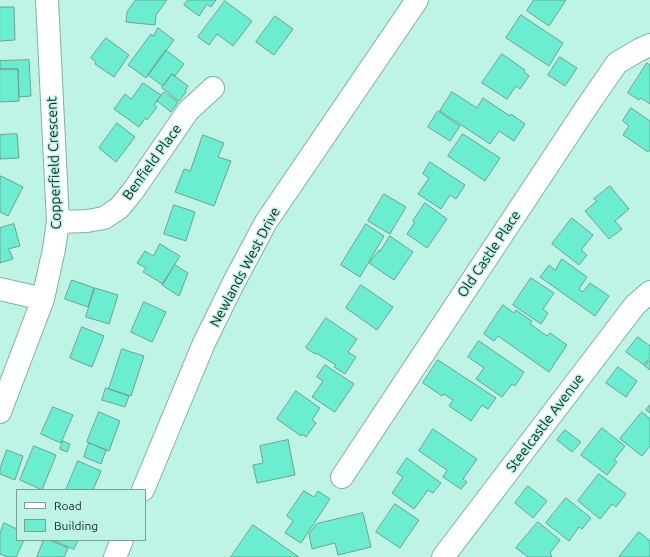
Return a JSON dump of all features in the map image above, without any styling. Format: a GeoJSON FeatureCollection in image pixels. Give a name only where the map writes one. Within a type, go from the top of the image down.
{"type":"FeatureCollection","features":[{"type":"Feature","properties":{"kind":"street","name":"Copperfield Crescent"},"geometry":{"type":"LineString","coordinates":[[0,412],[43,299],[54,249],[58,222],[47,0]]}},
{"type":"Feature","properties":{"kind":"street","name":"Newlands West Drive"},"geometry":{"type":"LineString","coordinates":[[143,489],[204,343],[266,222],[417,0]]}},
{"type":"Feature","properties":{"kind":"street","name":"Old Castle Place"},"geometry":{"type":"LineString","coordinates":[[342,477],[617,63],[650,45]]}},
{"type":"Feature","properties":{"kind":"street","name":"Benfield Place"},"geometry":{"type":"LineString","coordinates":[[58,222],[87,222],[104,218],[119,208],[133,191],[188,111],[213,88]]}},
{"type":"Feature","properties":{"kind":"street"},"geometry":{"type":"LineString","coordinates":[[0,288],[43,299]]}},
{"type":"Feature","properties":{"kind":"street","name":"Steelcastle Avenue"},"geometry":{"type":"LineString","coordinates":[[443,557],[635,305],[650,292]]}},
{"type":"Feature","properties":{"kind":"street"},"geometry":{"type":"LineString","coordinates":[[115,557],[122,541]]}},
{"type":"Feature","properties":{"kind":"building"},"geometry":{"type":"Polygon","coordinates":[[[136,0],[167,0],[156,15],[155,25],[126,22],[127,12],[136,0]]]}},
{"type":"Feature","properties":{"kind":"building"},"geometry":{"type":"Polygon","coordinates":[[[188,0],[216,0],[211,7],[207,4],[199,16],[184,5],[188,0]]]}},
{"type":"Feature","properties":{"kind":"building"},"geometry":{"type":"Polygon","coordinates":[[[534,0],[566,0],[549,26],[527,11],[534,0]]]}},
{"type":"Feature","properties":{"kind":"building"},"geometry":{"type":"Polygon","coordinates":[[[225,1],[252,21],[233,46],[217,34],[209,45],[198,37],[225,1]]]}},
{"type":"Feature","properties":{"kind":"building"},"geometry":{"type":"Polygon","coordinates":[[[0,7],[14,7],[15,40],[0,41],[0,7]]]}},
{"type":"Feature","properties":{"kind":"building"},"geometry":{"type":"Polygon","coordinates":[[[521,15],[563,43],[549,66],[506,38],[521,15]]]}},
{"type":"Feature","properties":{"kind":"building"},"geometry":{"type":"Polygon","coordinates":[[[275,16],[293,29],[274,55],[256,42],[275,16]]]}},
{"type":"Feature","properties":{"kind":"building"},"geometry":{"type":"Polygon","coordinates":[[[158,28],[174,40],[146,78],[128,65],[151,34],[153,36],[158,28]]]}},
{"type":"Feature","properties":{"kind":"building"},"geometry":{"type":"Polygon","coordinates":[[[106,38],[129,55],[114,77],[95,64],[96,62],[91,58],[106,38]]]}},
{"type":"Feature","properties":{"kind":"building"},"geometry":{"type":"Polygon","coordinates":[[[166,50],[184,64],[175,76],[172,74],[163,86],[148,75],[166,50]]]}},
{"type":"Feature","properties":{"kind":"building"},"geometry":{"type":"Polygon","coordinates":[[[502,54],[525,70],[524,72],[529,76],[520,89],[516,86],[507,99],[482,83],[502,54]]]}},
{"type":"Feature","properties":{"kind":"building"},"geometry":{"type":"Polygon","coordinates":[[[560,57],[577,68],[565,86],[548,75],[560,57]]]}},
{"type":"Feature","properties":{"kind":"building"},"geometry":{"type":"Polygon","coordinates":[[[29,60],[31,96],[19,97],[18,69],[0,69],[0,61],[29,60]]]}},
{"type":"Feature","properties":{"kind":"building"},"geometry":{"type":"Polygon","coordinates":[[[647,63],[650,65],[650,104],[641,98],[639,100],[628,93],[647,63]]]}},
{"type":"Feature","properties":{"kind":"building"},"geometry":{"type":"Polygon","coordinates":[[[0,69],[18,69],[19,101],[0,102],[0,69]]]}},
{"type":"Feature","properties":{"kind":"building"},"geometry":{"type":"Polygon","coordinates":[[[172,74],[188,86],[185,91],[186,92],[179,101],[162,88],[172,74]]]}},
{"type":"Feature","properties":{"kind":"building"},"geometry":{"type":"Polygon","coordinates":[[[143,83],[161,95],[154,105],[157,107],[147,120],[145,118],[139,127],[114,109],[125,94],[131,99],[143,83]]]}},
{"type":"Feature","properties":{"kind":"building"},"geometry":{"type":"Polygon","coordinates":[[[164,92],[178,102],[171,112],[157,101],[164,92]]]}},
{"type":"Feature","properties":{"kind":"building"},"geometry":{"type":"Polygon","coordinates":[[[452,92],[477,108],[483,98],[525,124],[514,141],[499,131],[490,144],[440,111],[452,92]]]}},
{"type":"Feature","properties":{"kind":"building"},"geometry":{"type":"Polygon","coordinates":[[[631,108],[650,121],[650,150],[648,152],[623,135],[629,126],[623,121],[631,108]]]}},
{"type":"Feature","properties":{"kind":"building"},"geometry":{"type":"Polygon","coordinates":[[[438,111],[460,126],[450,141],[428,127],[438,111]]]}},
{"type":"Feature","properties":{"kind":"building"},"geometry":{"type":"Polygon","coordinates":[[[117,123],[135,137],[116,162],[99,148],[117,123]]]}},
{"type":"Feature","properties":{"kind":"building"},"geometry":{"type":"Polygon","coordinates":[[[17,134],[19,158],[0,159],[0,135],[17,134]]]}},
{"type":"Feature","properties":{"kind":"building"},"geometry":{"type":"Polygon","coordinates":[[[463,134],[500,158],[485,181],[448,156],[463,134]]]}},
{"type":"Feature","properties":{"kind":"building"},"geometry":{"type":"Polygon","coordinates":[[[203,135],[224,143],[218,157],[231,161],[214,206],[175,192],[184,169],[190,171],[203,135]]]}},
{"type":"Feature","properties":{"kind":"building"},"geometry":{"type":"Polygon","coordinates":[[[430,162],[465,185],[456,199],[450,195],[441,209],[418,194],[429,178],[423,174],[430,162]]]}},
{"type":"Feature","properties":{"kind":"building"},"geometry":{"type":"Polygon","coordinates":[[[1,176],[23,187],[8,216],[0,212],[1,176]]]}},
{"type":"Feature","properties":{"kind":"building"},"geometry":{"type":"Polygon","coordinates":[[[610,186],[629,209],[615,221],[622,229],[609,239],[585,211],[597,201],[594,199],[610,186]]]}},
{"type":"Feature","properties":{"kind":"building"},"geometry":{"type":"Polygon","coordinates":[[[384,194],[406,207],[390,234],[368,221],[384,194]]]}},
{"type":"Feature","properties":{"kind":"building"},"geometry":{"type":"Polygon","coordinates":[[[425,203],[447,219],[427,248],[407,234],[415,222],[413,221],[425,203]]]}},
{"type":"Feature","properties":{"kind":"building"},"geometry":{"type":"Polygon","coordinates":[[[174,205],[195,212],[186,241],[164,234],[174,205]]]}},
{"type":"Feature","properties":{"kind":"building"},"geometry":{"type":"Polygon","coordinates":[[[572,218],[593,235],[581,250],[587,255],[579,265],[552,244],[572,218]]]}},
{"type":"Feature","properties":{"kind":"building"},"geometry":{"type":"Polygon","coordinates":[[[14,224],[20,246],[8,249],[13,259],[0,263],[0,228],[14,224]]]}},
{"type":"Feature","properties":{"kind":"building"},"geometry":{"type":"Polygon","coordinates":[[[366,224],[384,236],[360,277],[341,265],[366,224]]]}},
{"type":"Feature","properties":{"kind":"building"},"geometry":{"type":"Polygon","coordinates":[[[390,236],[413,252],[394,280],[369,263],[379,250],[380,251],[390,236]]]}},
{"type":"Feature","properties":{"kind":"building"},"geometry":{"type":"Polygon","coordinates":[[[160,244],[180,256],[163,284],[143,272],[146,268],[137,263],[145,251],[153,256],[160,244]]]}},
{"type":"Feature","properties":{"kind":"building"},"geometry":{"type":"Polygon","coordinates":[[[562,259],[587,277],[579,289],[583,292],[590,283],[609,296],[595,316],[540,277],[549,265],[555,270],[562,259]]]}},
{"type":"Feature","properties":{"kind":"building"},"geometry":{"type":"Polygon","coordinates":[[[175,265],[188,273],[179,296],[162,285],[175,265]]]}},
{"type":"Feature","properties":{"kind":"building"},"geometry":{"type":"Polygon","coordinates":[[[531,278],[554,293],[543,309],[548,313],[541,324],[513,305],[531,278]]]}},
{"type":"Feature","properties":{"kind":"building"},"geometry":{"type":"Polygon","coordinates":[[[72,280],[94,288],[88,307],[65,299],[72,280]]]}},
{"type":"Feature","properties":{"kind":"building"},"geometry":{"type":"Polygon","coordinates":[[[361,285],[393,307],[377,330],[346,308],[361,285]]]}},
{"type":"Feature","properties":{"kind":"building"},"geometry":{"type":"Polygon","coordinates":[[[95,288],[118,295],[109,324],[86,317],[95,288]]]}},
{"type":"Feature","properties":{"kind":"building"},"geometry":{"type":"Polygon","coordinates":[[[144,302],[166,312],[152,342],[131,332],[144,302]]]}},
{"type":"Feature","properties":{"kind":"building"},"geometry":{"type":"Polygon","coordinates":[[[503,305],[514,313],[516,310],[532,321],[530,324],[547,336],[550,333],[567,345],[549,372],[498,336],[494,341],[484,334],[503,305]]]}},
{"type":"Feature","properties":{"kind":"building"},"geometry":{"type":"Polygon","coordinates":[[[326,318],[357,339],[348,352],[356,357],[345,374],[334,367],[336,365],[306,348],[326,318]]]}},
{"type":"Feature","properties":{"kind":"building"},"geometry":{"type":"Polygon","coordinates":[[[82,327],[104,336],[92,367],[70,358],[82,327]]]}},
{"type":"Feature","properties":{"kind":"building"},"geometry":{"type":"Polygon","coordinates":[[[638,337],[650,346],[650,357],[644,365],[626,352],[638,337]]]}},
{"type":"Feature","properties":{"kind":"building"},"geometry":{"type":"Polygon","coordinates":[[[479,341],[524,372],[515,386],[512,384],[502,397],[476,379],[484,368],[468,357],[479,341]]]}},
{"type":"Feature","properties":{"kind":"building"},"geometry":{"type":"Polygon","coordinates":[[[122,349],[144,356],[131,396],[109,389],[122,349]]]}},
{"type":"Feature","properties":{"kind":"building"},"geometry":{"type":"Polygon","coordinates":[[[438,360],[496,398],[488,409],[482,405],[471,421],[449,406],[453,400],[444,394],[442,396],[423,383],[438,360]]]}},
{"type":"Feature","properties":{"kind":"building"},"geometry":{"type":"Polygon","coordinates":[[[650,360],[650,370],[645,366],[650,360]]]}},
{"type":"Feature","properties":{"kind":"building"},"geometry":{"type":"Polygon","coordinates":[[[325,365],[354,384],[335,412],[312,397],[323,381],[317,377],[325,365]]]}},
{"type":"Feature","properties":{"kind":"building"},"geometry":{"type":"Polygon","coordinates":[[[618,367],[637,381],[626,397],[606,383],[618,367]]]}},
{"type":"Feature","properties":{"kind":"building"},"geometry":{"type":"Polygon","coordinates":[[[106,388],[129,396],[125,407],[102,400],[106,388]]]}},
{"type":"Feature","properties":{"kind":"building"},"geometry":{"type":"Polygon","coordinates":[[[296,391],[320,408],[312,420],[316,423],[306,437],[302,434],[301,436],[277,419],[296,391]]]}},
{"type":"Feature","properties":{"kind":"building"},"geometry":{"type":"Polygon","coordinates":[[[650,405],[650,413],[646,410],[650,405]]]}},
{"type":"Feature","properties":{"kind":"building"},"geometry":{"type":"Polygon","coordinates":[[[53,407],[73,415],[61,443],[41,434],[53,407]]]}},
{"type":"Feature","properties":{"kind":"building"},"geometry":{"type":"Polygon","coordinates":[[[99,412],[120,421],[109,451],[87,442],[99,412]]]}},
{"type":"Feature","properties":{"kind":"building"},"geometry":{"type":"Polygon","coordinates":[[[642,412],[650,419],[650,446],[642,456],[620,439],[642,412]]]}},
{"type":"Feature","properties":{"kind":"building"},"geometry":{"type":"Polygon","coordinates":[[[602,428],[625,446],[614,460],[617,462],[607,475],[581,455],[602,428]]]}},
{"type":"Feature","properties":{"kind":"building"},"geometry":{"type":"Polygon","coordinates":[[[433,429],[477,459],[463,479],[467,482],[461,489],[443,477],[447,470],[419,451],[433,429]]]}},
{"type":"Feature","properties":{"kind":"building"},"geometry":{"type":"Polygon","coordinates":[[[565,430],[581,442],[572,452],[557,440],[565,430]]]}},
{"type":"Feature","properties":{"kind":"building"},"geometry":{"type":"Polygon","coordinates":[[[288,440],[295,475],[257,483],[253,465],[263,463],[260,446],[288,440]]]}},
{"type":"Feature","properties":{"kind":"building"},"geometry":{"type":"Polygon","coordinates":[[[63,441],[70,444],[67,452],[60,449],[63,441]]]}},
{"type":"Feature","properties":{"kind":"building"},"geometry":{"type":"Polygon","coordinates":[[[89,443],[106,450],[101,464],[84,457],[89,443]]]}},
{"type":"Feature","properties":{"kind":"building"},"geometry":{"type":"Polygon","coordinates":[[[34,446],[56,455],[42,489],[20,480],[34,446]]]}},
{"type":"Feature","properties":{"kind":"building"},"geometry":{"type":"Polygon","coordinates":[[[7,450],[23,456],[15,480],[0,474],[0,469],[7,450]]]}},
{"type":"Feature","properties":{"kind":"building"},"geometry":{"type":"Polygon","coordinates":[[[407,458],[441,483],[433,493],[428,490],[414,509],[392,493],[403,477],[397,473],[407,458]]]}},
{"type":"Feature","properties":{"kind":"building"},"geometry":{"type":"Polygon","coordinates":[[[78,461],[101,471],[93,489],[66,489],[78,461]]]}},
{"type":"Feature","properties":{"kind":"building"},"geometry":{"type":"Polygon","coordinates":[[[599,474],[626,494],[616,507],[612,504],[600,519],[578,501],[599,474]]]}},
{"type":"Feature","properties":{"kind":"building"},"geometry":{"type":"Polygon","coordinates":[[[528,486],[547,501],[533,518],[515,503],[528,486]]]}},
{"type":"Feature","properties":{"kind":"building"},"geometry":{"type":"Polygon","coordinates":[[[304,491],[314,497],[318,491],[330,499],[301,543],[285,533],[293,521],[287,516],[304,491]]]}},
{"type":"Feature","properties":{"kind":"building"},"geometry":{"type":"Polygon","coordinates":[[[566,498],[591,518],[582,529],[579,527],[569,541],[546,523],[566,498]]]}},
{"type":"Feature","properties":{"kind":"building"},"geometry":{"type":"Polygon","coordinates":[[[395,504],[419,520],[400,548],[376,532],[395,504]]]}},
{"type":"Feature","properties":{"kind":"building"},"geometry":{"type":"Polygon","coordinates":[[[363,513],[371,547],[338,555],[335,543],[312,549],[309,534],[316,524],[363,513]]]}},
{"type":"Feature","properties":{"kind":"building"},"geometry":{"type":"Polygon","coordinates":[[[538,522],[560,540],[550,553],[552,556],[551,557],[528,557],[516,548],[538,522]]]}},
{"type":"Feature","properties":{"kind":"building"},"geometry":{"type":"Polygon","coordinates":[[[4,523],[16,529],[16,541],[24,541],[16,557],[8,557],[0,554],[0,534],[4,523]]]}},
{"type":"Feature","properties":{"kind":"building"},"geometry":{"type":"Polygon","coordinates":[[[253,525],[299,557],[231,557],[253,525]]]}},
{"type":"Feature","properties":{"kind":"building"},"geometry":{"type":"Polygon","coordinates":[[[639,532],[650,541],[650,557],[619,557],[639,532]]]}},
{"type":"Feature","properties":{"kind":"building"},"geometry":{"type":"Polygon","coordinates":[[[44,541],[51,541],[68,548],[64,557],[37,557],[44,541]]]}},
{"type":"Feature","properties":{"kind":"building"},"geometry":{"type":"Polygon","coordinates":[[[55,541],[78,541],[74,549],[55,541]]]}}]}
